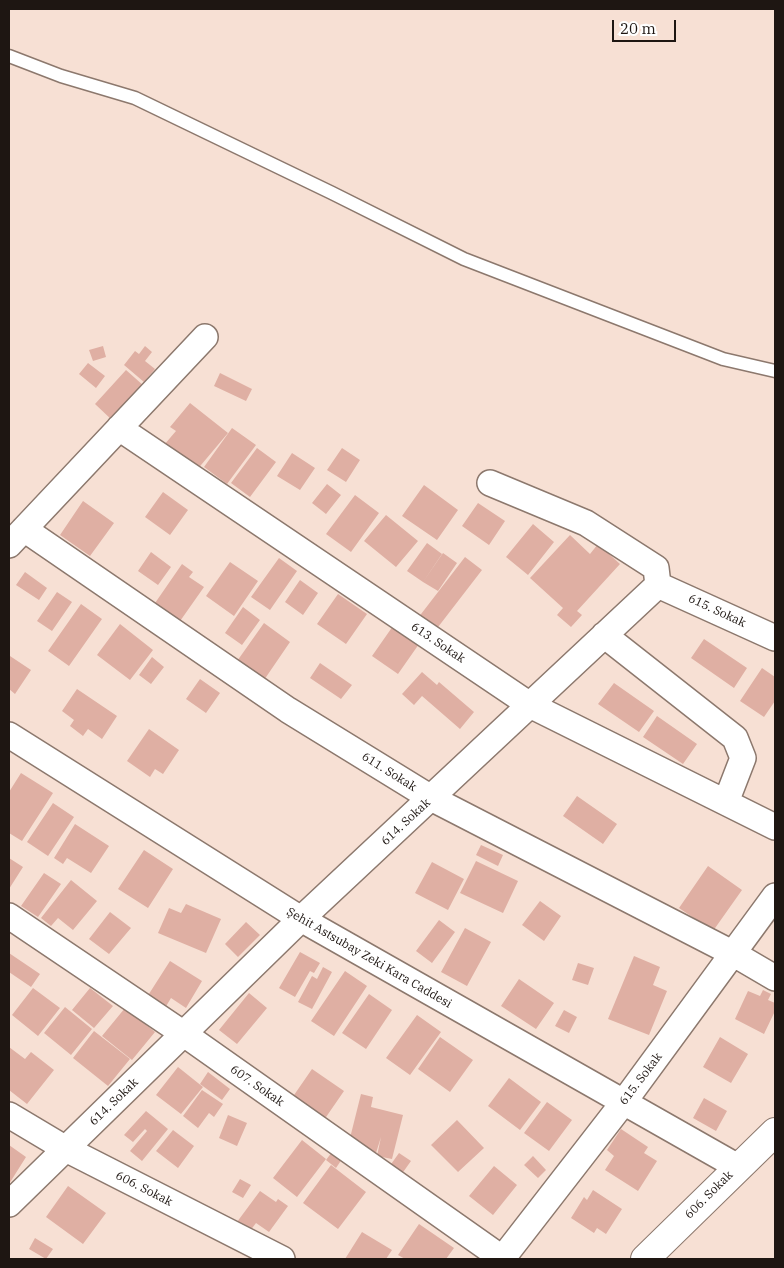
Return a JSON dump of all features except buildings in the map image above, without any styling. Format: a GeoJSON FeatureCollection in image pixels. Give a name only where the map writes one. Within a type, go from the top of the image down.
{"type":"FeatureCollection","features":[{"type":"Feature","properties":{"kind":"street"},"geometry":{"type":"LineString","coordinates":[[16,537],[205,337]]}},
{"type":"Feature","properties":{"kind":"street","name":"613. Sokak"},"geometry":{"type":"LineString","coordinates":[[119,428],[530,705],[775,828]]}},
{"type":"Feature","properties":{"kind":"street"},"geometry":{"type":"LineString","coordinates":[[490,483],[586,524],[656,568],[658,584]]}},
{"type":"Feature","properties":{"kind":"street","name":"611. Sokak"},"geometry":{"type":"LineString","coordinates":[[16,537],[288,710],[431,798],[734,954],[775,978]]}},
{"type":"Feature","properties":{"kind":"street","name":"614. Sokak"},"geometry":{"type":"LineString","coordinates":[[9,1204],[301,920],[658,584]]}},
{"type":"Feature","properties":{"kind":"street","name":"615. Sokak"},"geometry":{"type":"LineString","coordinates":[[658,584],[775,638]]}},
{"type":"Feature","properties":{"kind":"street"},"geometry":{"type":"LineString","coordinates":[[604,635],[735,738],[743,758],[726,802]]}},
{"type":"Feature","properties":{"kind":"street","name":"Şehit Astsubay Zeki Kara Caddesi"},"geometry":{"type":"LineString","coordinates":[[9,735],[301,920],[738,1167]]}},
{"type":"Feature","properties":{"kind":"street","name":"615. Sokak"},"geometry":{"type":"LineString","coordinates":[[503,1259],[623,1103],[775,896]]}},
{"type":"Feature","properties":{"kind":"street","name":"607. Sokak"},"geometry":{"type":"LineString","coordinates":[[9,916],[184,1034],[503,1259]]}},
{"type":"Feature","properties":{"kind":"street","name":"606. Sokak"},"geometry":{"type":"LineString","coordinates":[[9,1115],[66,1149],[282,1259]]}},
{"type":"Feature","properties":{"kind":"street","name":"606. Sokak"},"geometry":{"type":"LineString","coordinates":[[645,1259],[775,1132]]}},
{"type":"Feature","properties":{"kind":"lane"},"geometry":{"type":"LineString","coordinates":[[9,56],[61,76],[135,98],[464,259],[723,359],[775,371]]}}]}
